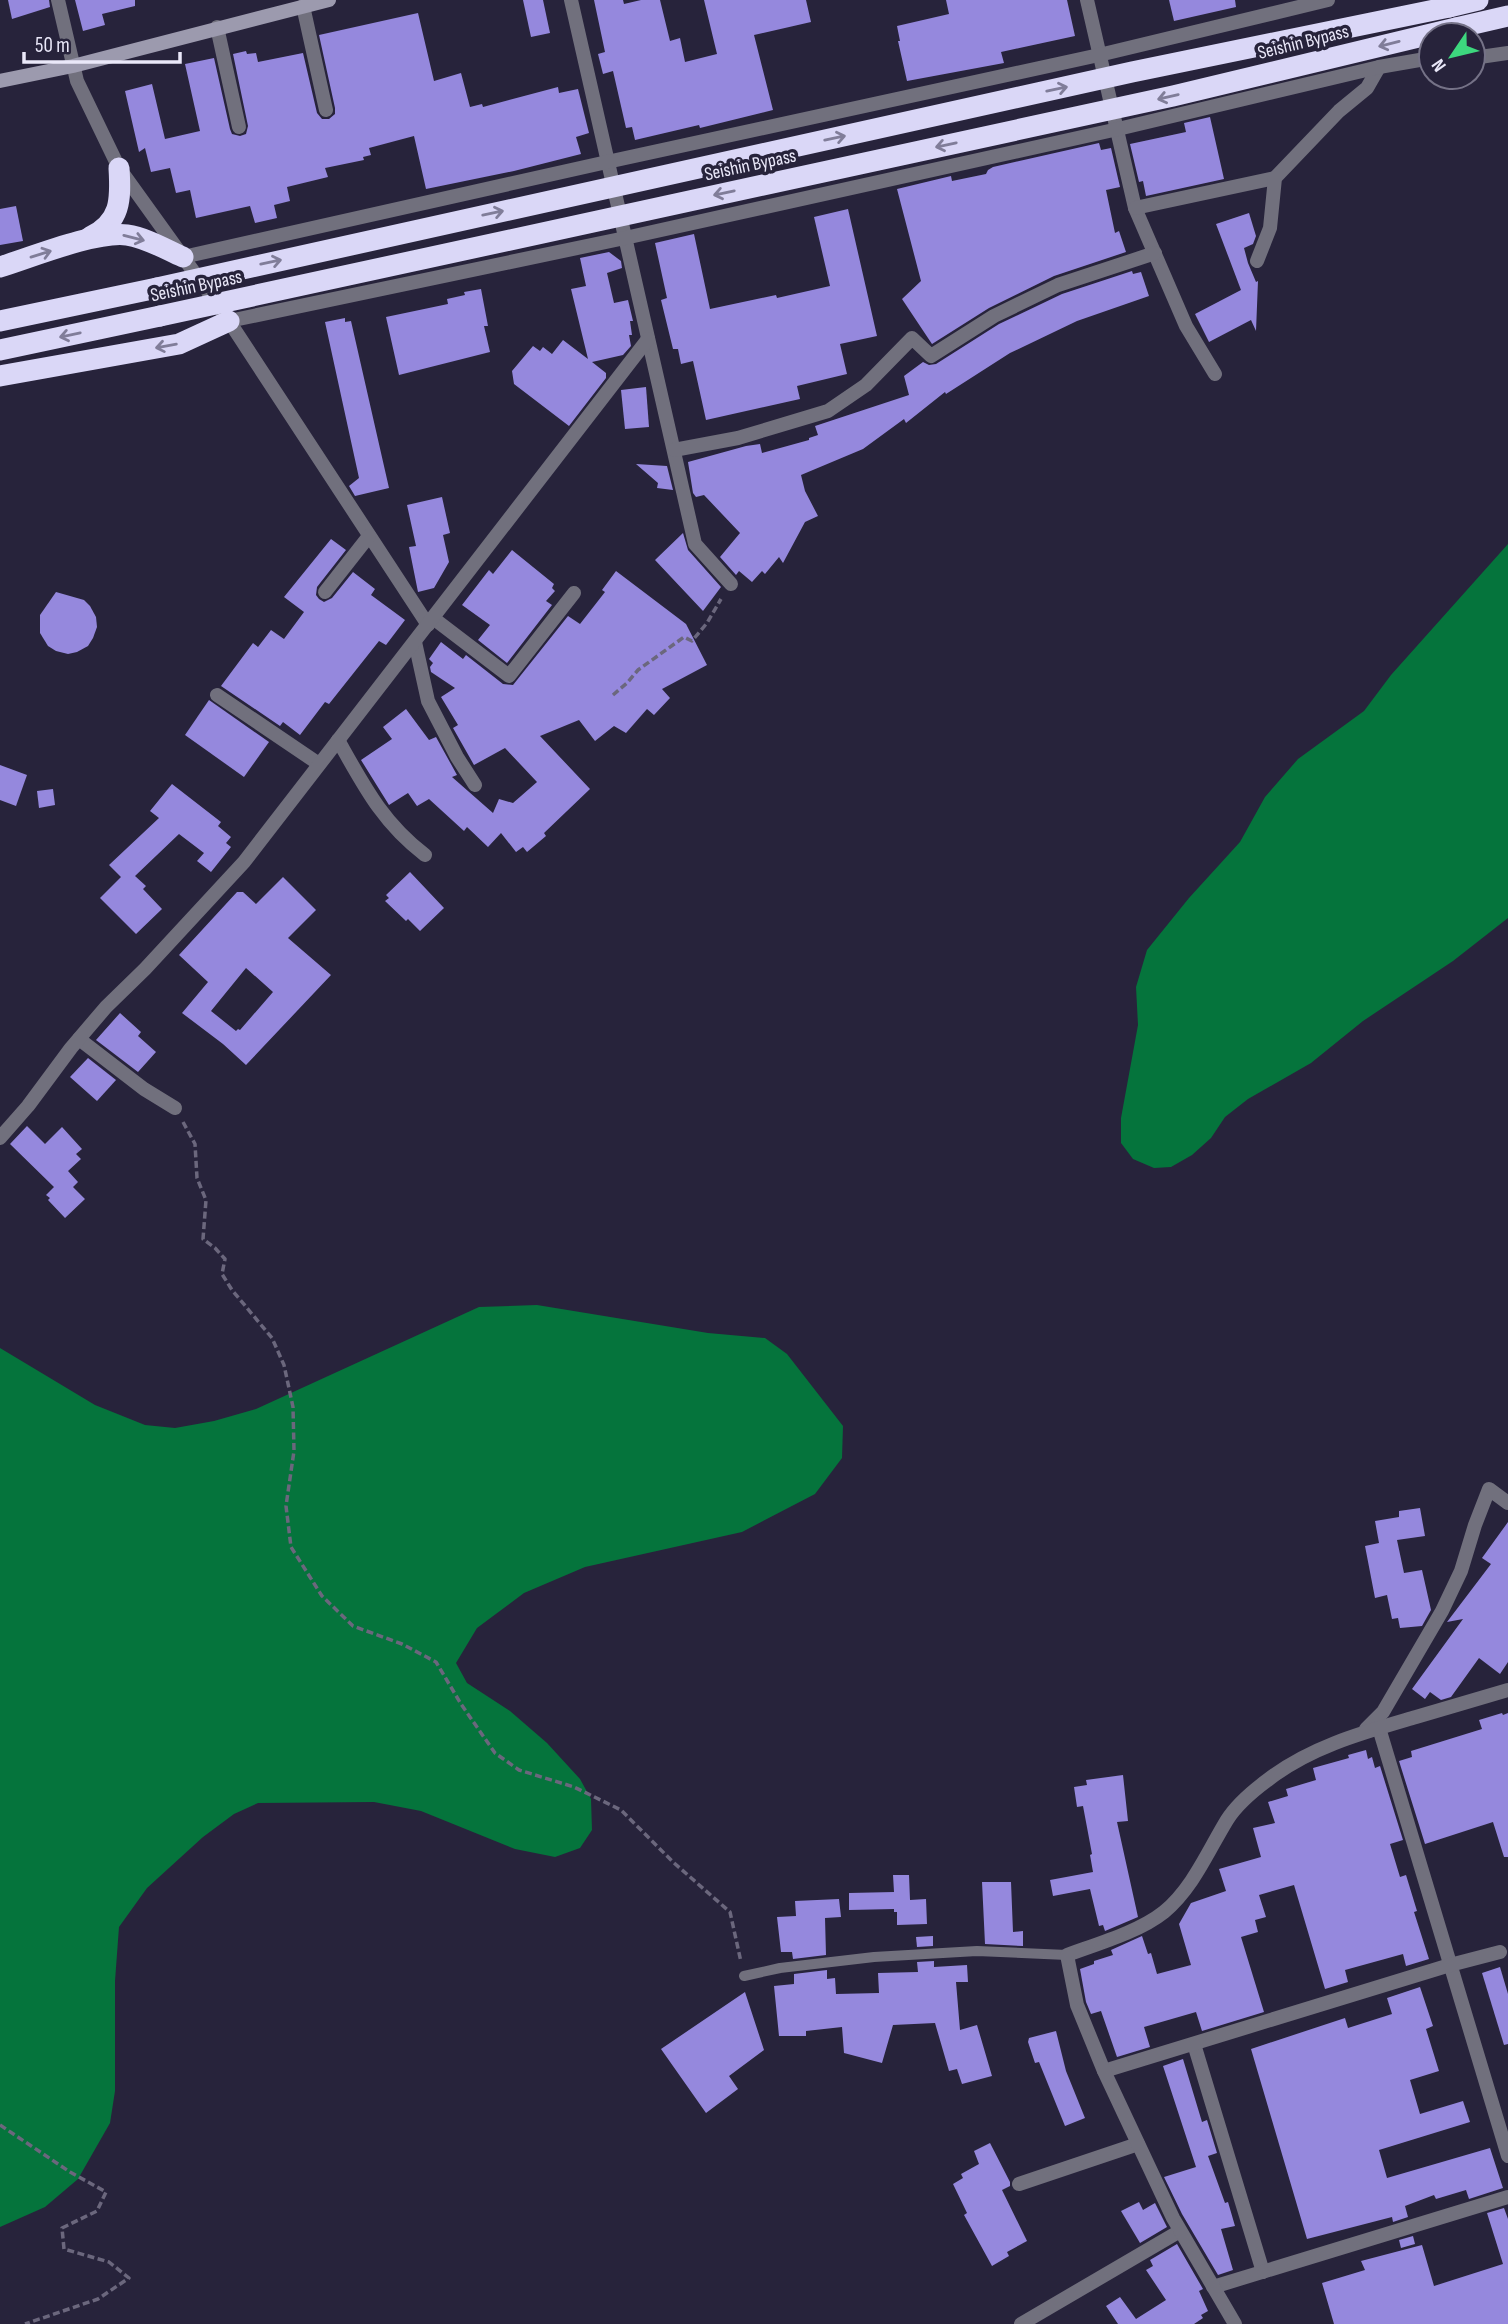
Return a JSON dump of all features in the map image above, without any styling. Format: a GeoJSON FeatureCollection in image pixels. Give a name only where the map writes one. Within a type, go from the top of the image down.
{"type":"FeatureCollection","features":[{"type":"Feature","properties":{"kind":"highway"},"geometry":{"type":"LineString","coordinates":[[1450,7],[1473,0]]}},
{"type":"Feature","properties":{"kind":"highway","name":"Seishin Bypass"},"geometry":{"type":"LineString","coordinates":[[0,321],[1132,72],[1478,0]]}},
{"type":"Feature","properties":{"kind":"highway","name":"Seishin Bypass"},"geometry":{"type":"LineString","coordinates":[[0,350],[1172,96],[1508,16]]}},
{"type":"Feature","properties":{"kind":"highway"},"geometry":{"type":"LineString","coordinates":[[82,242],[104,230],[113,220],[120,189],[118,168]]}},
{"type":"Feature","properties":{"kind":"highway"},"geometry":{"type":"LineString","coordinates":[[0,267],[82,242],[123,234],[183,257]]}},
{"type":"Feature","properties":{"kind":"highway"},"geometry":{"type":"LineString","coordinates":[[0,376],[179,344],[229,321]]}},
{"type":"Feature","properties":{"kind":"street"},"geometry":{"type":"LineString","coordinates":[[58,0],[73,65],[86,101],[118,168],[229,321],[369,536],[431,621],[509,676],[574,593]]}},
{"type":"Feature","properties":{"kind":"street"},"geometry":{"type":"LineString","coordinates":[[0,81],[329,0]]}},
{"type":"Feature","properties":{"kind":"street"},"geometry":{"type":"LineString","coordinates":[[571,0],[695,544],[731,584]]}},
{"type":"Feature","properties":{"kind":"street"},"geometry":{"type":"LineString","coordinates":[[1087,0],[1135,208],[1186,326],[1215,374]]}},
{"type":"Feature","properties":{"kind":"street"},"geometry":{"type":"LineString","coordinates":[[183,257],[1099,55],[1328,0]]}},
{"type":"Feature","properties":{"kind":"street"},"geometry":{"type":"LineString","coordinates":[[303,6],[326,110]]}},
{"type":"Feature","properties":{"kind":"street"},"geometry":{"type":"LineString","coordinates":[[217,27],[239,127]]}},
{"type":"Feature","properties":{"kind":"street"},"geometry":{"type":"LineString","coordinates":[[1487,56],[1508,53]]}},
{"type":"Feature","properties":{"kind":"street"},"geometry":{"type":"LineString","coordinates":[[229,321],[625,238],[1417,60]]}},
{"type":"Feature","properties":{"kind":"street"},"geometry":{"type":"LineString","coordinates":[[1135,208],[1275,178],[1339,111],[1367,88],[1379,67]]}},
{"type":"Feature","properties":{"kind":"street"},"geometry":{"type":"LineString","coordinates":[[1256,261],[1270,228],[1275,178]]}},
{"type":"Feature","properties":{"kind":"street"},"geometry":{"type":"LineString","coordinates":[[674,450],[738,438],[828,411],[866,385],[912,338],[931,356],[994,316],[1058,285],[1154,253]]}},
{"type":"Feature","properties":{"kind":"street"},"geometry":{"type":"LineString","coordinates":[[0,1138],[106,1007],[244,862],[648,339]]}},
{"type":"Feature","properties":{"kind":"street"},"geometry":{"type":"LineString","coordinates":[[325,592],[369,536]]}},
{"type":"Feature","properties":{"kind":"street"},"geometry":{"type":"LineString","coordinates":[[415,642],[428,701],[475,785]]}},
{"type":"Feature","properties":{"kind":"street"},"geometry":{"type":"LineString","coordinates":[[217,695],[319,764]]}},
{"type":"Feature","properties":{"kind":"street"},"geometry":{"type":"LineString","coordinates":[[338,740],[363,785],[389,823],[425,855]]}},
{"type":"Feature","properties":{"kind":"street"},"geometry":{"type":"LineString","coordinates":[[79,1039],[144,1089],[176,1108]]}},
{"type":"Feature","properties":{"kind":"street"},"geometry":{"type":"LineString","coordinates":[[1357,1735],[1371,1727],[1383,1712],[1443,1611],[1461,1571],[1489,1489],[1508,1503]]}},
{"type":"Feature","properties":{"kind":"street"},"geometry":{"type":"LineString","coordinates":[[1235,2324],[1180,2231],[1104,2071],[1077,2005],[1067,1955],[1107,1941],[1163,1913],[1181,1895],[1199,1870],[1228,1818],[1270,1777],[1310,1753],[1357,1735],[1508,1690]]}},
{"type":"Feature","properties":{"kind":"street"},"geometry":{"type":"LineString","coordinates":[[1379,1728],[1508,2156]]}},
{"type":"Feature","properties":{"kind":"street"},"geometry":{"type":"LineString","coordinates":[[1104,2071],[1500,1952]]}},
{"type":"Feature","properties":{"kind":"street"},"geometry":{"type":"LineString","coordinates":[[1194,2044],[1263,2272]]}},
{"type":"Feature","properties":{"kind":"street"},"geometry":{"type":"LineString","coordinates":[[1019,2184],[1138,2144]]}},
{"type":"Feature","properties":{"kind":"street"},"geometry":{"type":"LineString","coordinates":[[1213,2287],[1508,2197]]}},
{"type":"Feature","properties":{"kind":"street"},"geometry":{"type":"LineString","coordinates":[[1021,2324],[1180,2231]]}},
{"type":"Feature","properties":{"kind":"lane"},"geometry":{"type":"LineString","coordinates":[[744,1976],[780,1968],[874,1957],[977,1951],[1067,1955]]}},
{"type":"Feature","properties":{"kind":"path"},"geometry":{"type":"LineString","coordinates":[[613,695],[638,670],[675,643],[684,637],[692,641],[707,623],[731,584]]}},
{"type":"Feature","properties":{"kind":"path"},"geometry":{"type":"LineString","coordinates":[[176,1108],[195,1144],[197,1178],[206,1200],[203,1239],[225,1259],[222,1274],[272,1338],[285,1365],[293,1407],[294,1451],[286,1506],[291,1547],[322,1595],[353,1626],[402,1644],[436,1662],[495,1753],[519,1770],[574,1787],[621,1810],[673,1862],[730,1912],[744,1976]]}},
{"type":"Feature","properties":{"kind":"path"},"geometry":{"type":"LineString","coordinates":[[0,2125],[70,2172],[106,2192],[97,2211],[62,2228],[64,2249],[109,2262],[130,2278],[98,2299],[25,2324]]}},
{"type":"Feature","properties":{"kind":"green space"},"geometry":{"type":"Polygon","coordinates":[[[1508,544],[1508,918],[1453,961],[1363,1021],[1311,1063],[1248,1099],[1225,1117],[1211,1138],[1192,1155],[1171,1167],[1154,1168],[1133,1159],[1121,1143],[1121,1118],[1138,1025],[1136,987],[1147,950],[1189,898],[1240,842],[1265,797],[1298,759],[1364,711],[1391,675],[1508,544]]]}},
{"type":"Feature","properties":{"kind":"green space"},"geometry":{"type":"Polygon","coordinates":[[[537,1305],[708,1333],[765,1338],[787,1354],[843,1426],[842,1458],[815,1494],[742,1532],[585,1567],[524,1593],[477,1628],[456,1663],[467,1683],[510,1711],[547,1743],[580,1779],[591,1799],[592,1830],[580,1848],[555,1857],[515,1849],[421,1811],[374,1802],[258,1803],[234,1814],[203,1837],[147,1888],[119,1927],[115,1981],[115,2091],[110,2123],[78,2179],[45,2207],[0,2227],[0,1348],[95,1405],[145,1425],[175,1428],[256,1409],[479,1307],[537,1305]]]}},
{"type":"Feature","properties":{"kind":"building"},"geometry":{"type":"Polygon","coordinates":[[[8,0],[49,0],[50,7],[12,19],[8,0]]]}},
{"type":"Feature","properties":{"kind":"building"},"geometry":{"type":"Polygon","coordinates":[[[75,0],[135,0],[135,6],[102,14],[105,25],[83,31],[75,0]]]}},
{"type":"Feature","properties":{"kind":"building"},"geometry":{"type":"Polygon","coordinates":[[[523,0],[543,0],[550,33],[531,37],[523,0]]]}},
{"type":"Feature","properties":{"kind":"building"},"geometry":{"type":"Polygon","coordinates":[[[594,0],[623,0],[624,4],[660,0],[670,41],[680,38],[685,62],[717,54],[704,0],[806,0],[811,22],[754,35],[773,110],[635,140],[632,127],[626,128],[613,71],[603,74],[598,54],[605,52],[594,0]]]}},
{"type":"Feature","properties":{"kind":"building"},"geometry":{"type":"Polygon","coordinates":[[[946,0],[1067,0],[1075,36],[1001,52],[1004,63],[907,81],[897,26],[949,14],[946,0]]]}},
{"type":"Feature","properties":{"kind":"building"},"geometry":{"type":"Polygon","coordinates":[[[1169,0],[1235,0],[1236,7],[1174,21],[1169,0]]]}},
{"type":"Feature","properties":{"kind":"building"},"geometry":{"type":"Polygon","coordinates":[[[418,13],[434,81],[461,73],[470,107],[482,104],[483,107],[558,87],[559,93],[578,89],[589,133],[576,137],[581,154],[426,189],[414,136],[369,148],[371,155],[363,157],[364,160],[325,168],[328,177],[287,187],[290,201],[274,205],[277,218],[255,223],[250,206],[196,218],[190,190],[176,193],[170,168],[151,172],[145,148],[139,152],[125,91],[152,84],[165,139],[200,131],[185,64],[214,58],[230,129],[232,134],[240,136],[246,134],[248,126],[233,54],[246,51],[247,54],[256,53],[258,62],[303,53],[317,113],[322,119],[329,119],[335,114],[335,108],[319,35],[418,13]]]}},
{"type":"Feature","properties":{"kind":"building"},"geometry":{"type":"Polygon","coordinates":[[[1210,117],[1224,179],[1146,196],[1143,181],[1139,182],[1130,144],[1186,132],[1184,123],[1210,117]]]}},
{"type":"Feature","properties":{"kind":"building"},"geometry":{"type":"Polygon","coordinates":[[[1099,143],[1101,150],[1111,148],[1120,187],[1106,190],[1115,233],[1119,231],[1126,252],[1054,276],[989,308],[932,344],[902,299],[921,281],[897,189],[951,176],[952,181],[986,174],[993,167],[1099,143]]]}},
{"type":"Feature","properties":{"kind":"building"},"geometry":{"type":"Polygon","coordinates":[[[16,206],[23,241],[0,245],[0,209],[16,206]]]}},
{"type":"Feature","properties":{"kind":"building"},"geometry":{"type":"Polygon","coordinates":[[[848,209],[877,336],[840,344],[847,374],[797,386],[800,399],[706,420],[693,361],[681,364],[678,349],[673,349],[661,300],[667,298],[655,243],[694,234],[710,309],[776,295],[777,298],[830,286],[814,217],[848,209]]]}},
{"type":"Feature","properties":{"kind":"building"},"geometry":{"type":"Polygon","coordinates":[[[1249,213],[1256,236],[1253,244],[1244,248],[1256,282],[1258,281],[1256,331],[1251,320],[1209,342],[1195,314],[1241,290],[1216,224],[1249,213]]]}},
{"type":"Feature","properties":{"kind":"building"},"geometry":{"type":"Polygon","coordinates":[[[609,252],[621,261],[622,268],[607,273],[614,303],[628,300],[633,321],[630,321],[631,346],[623,355],[592,362],[606,373],[606,378],[569,426],[514,384],[512,371],[533,346],[540,351],[543,347],[552,354],[563,340],[588,359],[571,289],[586,286],[580,258],[609,252]]]}},
{"type":"Feature","properties":{"kind":"building"},"geometry":{"type":"Polygon","coordinates":[[[1132,271],[1133,274],[1141,272],[1149,296],[1077,321],[1010,353],[946,394],[945,392],[906,423],[904,419],[863,449],[801,475],[805,491],[818,516],[805,522],[783,563],[779,557],[765,574],[762,571],[752,582],[739,571],[736,575],[720,557],[740,533],[704,495],[696,497],[693,493],[688,462],[746,446],[760,444],[762,453],[809,440],[818,435],[815,426],[909,395],[904,376],[923,362],[936,364],[999,324],[1062,294],[1132,271]]]}},
{"type":"Feature","properties":{"kind":"building"},"geometry":{"type":"Polygon","coordinates":[[[481,289],[488,326],[484,326],[490,352],[399,375],[386,317],[448,304],[447,299],[481,289]]]}},
{"type":"Feature","properties":{"kind":"building"},"geometry":{"type":"Polygon","coordinates":[[[345,318],[345,322],[351,321],[389,488],[355,496],[349,486],[359,478],[325,322],[345,318]]]}},
{"type":"Feature","properties":{"kind":"building"},"geometry":{"type":"Polygon","coordinates":[[[646,387],[649,427],[625,429],[621,390],[646,387]]]}},
{"type":"Feature","properties":{"kind":"building"},"geometry":{"type":"Polygon","coordinates":[[[636,464],[667,466],[673,490],[657,488],[658,483],[636,464]]]}},
{"type":"Feature","properties":{"kind":"building"},"geometry":{"type":"Polygon","coordinates":[[[442,497],[450,533],[443,535],[449,562],[434,588],[418,592],[409,547],[416,546],[407,505],[442,497]]]}},
{"type":"Feature","properties":{"kind":"building"},"geometry":{"type":"Polygon","coordinates":[[[683,533],[688,550],[721,587],[703,611],[655,560],[683,533]]]}},
{"type":"Feature","properties":{"kind":"building"},"geometry":{"type":"Polygon","coordinates":[[[331,539],[346,550],[317,587],[316,595],[319,599],[324,602],[332,598],[353,572],[375,589],[371,595],[405,620],[386,645],[379,641],[329,704],[325,702],[300,735],[283,722],[280,726],[221,686],[253,643],[258,647],[271,630],[284,639],[304,612],[284,597],[331,539]]]}},
{"type":"Feature","properties":{"kind":"building"},"geometry":{"type":"Polygon","coordinates":[[[512,550],[554,584],[552,588],[555,591],[546,601],[552,605],[507,663],[478,640],[490,625],[462,605],[489,570],[493,574],[512,550]]]}},
{"type":"Feature","properties":{"kind":"building"},"geometry":{"type":"Polygon","coordinates":[[[616,571],[686,624],[707,665],[662,689],[670,698],[654,715],[647,709],[626,733],[614,726],[595,741],[579,720],[540,736],[590,789],[544,833],[546,836],[527,852],[523,847],[516,852],[501,833],[488,847],[467,827],[464,831],[429,799],[417,806],[408,793],[389,805],[361,760],[392,739],[383,727],[406,709],[429,740],[436,737],[457,775],[452,777],[493,813],[499,799],[513,803],[537,782],[505,748],[474,765],[453,728],[458,725],[441,697],[455,688],[431,672],[433,663],[429,659],[441,642],[463,659],[466,655],[503,684],[513,685],[568,616],[580,624],[605,592],[602,590],[616,571]]]}},
{"type":"Feature","properties":{"kind":"building"},"geometry":{"type":"Polygon","coordinates":[[[56,592],[84,600],[96,617],[97,627],[93,638],[88,646],[77,652],[68,654],[56,651],[48,646],[40,633],[40,615],[56,592]]]}},
{"type":"Feature","properties":{"kind":"building"},"geometry":{"type":"Polygon","coordinates":[[[209,700],[269,742],[244,777],[185,735],[209,700]]]}},
{"type":"Feature","properties":{"kind":"building"},"geometry":{"type":"Polygon","coordinates":[[[0,765],[27,775],[16,806],[0,800],[0,765]]]}},
{"type":"Feature","properties":{"kind":"building"},"geometry":{"type":"Polygon","coordinates":[[[172,784],[221,822],[218,826],[231,837],[226,843],[231,847],[211,872],[197,861],[204,853],[179,834],[135,876],[146,886],[143,889],[162,909],[136,934],[100,898],[121,877],[109,865],[159,818],[150,811],[172,784]]]}},
{"type":"Feature","properties":{"kind":"building"},"geometry":{"type":"Polygon","coordinates":[[[53,789],[55,805],[39,808],[37,791],[53,789]]]}},
{"type":"Feature","properties":{"kind":"building"},"geometry":{"type":"Polygon","coordinates":[[[410,872],[444,908],[420,931],[385,901],[389,898],[386,895],[410,872]]]}},
{"type":"Feature","properties":{"kind":"building"},"geometry":{"type":"Polygon","coordinates":[[[283,877],[316,910],[288,938],[331,975],[246,1065],[182,1013],[208,982],[179,955],[237,892],[243,892],[256,904],[283,877]],[[246,968],[211,1011],[236,1031],[240,1030],[273,992],[246,968]]]}},
{"type":"Feature","properties":{"kind":"building"},"geometry":{"type":"Polygon","coordinates":[[[120,1013],[141,1032],[138,1036],[156,1052],[138,1072],[96,1040],[120,1013]]]}},
{"type":"Feature","properties":{"kind":"building"},"geometry":{"type":"Polygon","coordinates":[[[88,1058],[116,1080],[97,1101],[70,1077],[88,1058]]]}},
{"type":"Feature","properties":{"kind":"building"},"geometry":{"type":"Polygon","coordinates":[[[27,1126],[45,1144],[62,1127],[82,1149],[76,1154],[81,1159],[68,1171],[78,1182],[73,1187],[85,1199],[65,1218],[46,1195],[54,1187],[10,1144],[27,1126]]]}},
{"type":"Feature","properties":{"kind":"building"},"geometry":{"type":"Polygon","coordinates":[[[1420,1508],[1425,1536],[1397,1540],[1404,1573],[1422,1570],[1431,1610],[1422,1626],[1400,1628],[1398,1618],[1392,1619],[1387,1595],[1375,1598],[1365,1546],[1379,1543],[1375,1521],[1399,1517],[1399,1511],[1420,1508]]]}},
{"type":"Feature","properties":{"kind":"building"},"geometry":{"type":"Polygon","coordinates":[[[1508,1522],[1508,1662],[1500,1674],[1479,1658],[1451,1697],[1441,1700],[1430,1692],[1425,1699],[1412,1689],[1463,1619],[1447,1622],[1491,1564],[1482,1558],[1508,1522]]]}},
{"type":"Feature","properties":{"kind":"building"},"geometry":{"type":"Polygon","coordinates":[[[1508,1713],[1508,1857],[1504,1857],[1493,1822],[1425,1844],[1399,1761],[1412,1757],[1411,1751],[1482,1729],[1479,1720],[1508,1713]]]}},
{"type":"Feature","properties":{"kind":"building"},"geometry":{"type":"Polygon","coordinates":[[[1366,1750],[1368,1759],[1372,1757],[1375,1768],[1380,1766],[1403,1840],[1390,1844],[1400,1877],[1406,1875],[1429,1959],[1406,1966],[1403,1954],[1345,1970],[1348,1982],[1325,1989],[1294,1885],[1259,1895],[1266,1917],[1255,1920],[1258,1932],[1241,1937],[1264,2012],[1202,2031],[1196,2012],[1144,2027],[1150,2047],[1117,2057],[1101,2011],[1091,2014],[1080,1969],[1113,1955],[1111,1950],[1142,1936],[1148,1954],[1151,1953],[1157,1974],[1191,1965],[1179,1924],[1191,1903],[1226,1891],[1219,1869],[1261,1857],[1253,1828],[1275,1823],[1268,1802],[1288,1796],[1286,1789],[1316,1780],[1313,1768],[1349,1758],[1348,1755],[1366,1750]]]}},
{"type":"Feature","properties":{"kind":"building"},"geometry":{"type":"Polygon","coordinates":[[[1123,1775],[1128,1821],[1117,1822],[1138,1917],[1105,1931],[1103,1925],[1099,1926],[1090,1889],[1053,1896],[1050,1880],[1093,1872],[1083,1806],[1077,1807],[1074,1787],[1087,1785],[1086,1780],[1123,1775]]]}},
{"type":"Feature","properties":{"kind":"building"},"geometry":{"type":"Polygon","coordinates":[[[893,1875],[909,1875],[910,1900],[926,1899],[927,1924],[897,1925],[897,1912],[894,1912],[894,1909],[849,1910],[849,1893],[894,1892],[893,1875]]]}},
{"type":"Feature","properties":{"kind":"building"},"geometry":{"type":"Polygon","coordinates":[[[982,1882],[1011,1882],[1013,1932],[1023,1931],[1023,1946],[985,1944],[982,1882]]]}},
{"type":"Feature","properties":{"kind":"building"},"geometry":{"type":"Polygon","coordinates":[[[839,1899],[841,1917],[825,1918],[826,1955],[793,1959],[792,1952],[781,1952],[777,1917],[796,1916],[795,1901],[839,1899]]]}},
{"type":"Feature","properties":{"kind":"building"},"geometry":{"type":"Polygon","coordinates":[[[933,1936],[933,1946],[917,1947],[916,1937],[933,1936]]]}},
{"type":"Feature","properties":{"kind":"building"},"geometry":{"type":"Polygon","coordinates":[[[934,1961],[934,1967],[967,1965],[968,1982],[956,1982],[960,2030],[977,2025],[992,2076],[962,2084],[957,2069],[949,2071],[935,2023],[893,2025],[882,2063],[844,2053],[842,2027],[806,2031],[806,2036],[779,2036],[774,1986],[794,1984],[794,1974],[827,1970],[827,1979],[835,1978],[836,1994],[879,1993],[878,1973],[918,1972],[917,1962],[934,1961]]]}},
{"type":"Feature","properties":{"kind":"building"},"geometry":{"type":"Polygon","coordinates":[[[1500,1967],[1508,1994],[1508,2044],[1504,2045],[1482,1973],[1500,1967]]]}},
{"type":"Feature","properties":{"kind":"building"},"geometry":{"type":"Polygon","coordinates":[[[1420,1987],[1433,2026],[1426,2029],[1439,2071],[1410,2080],[1420,2114],[1463,2101],[1470,2122],[1379,2150],[1387,2178],[1490,2148],[1503,2188],[1469,2199],[1466,2190],[1436,2199],[1434,2195],[1405,2206],[1408,2217],[1393,2222],[1392,2217],[1307,2239],[1251,2049],[1345,2018],[1348,2028],[1392,2014],[1387,1998],[1420,1987]]]}},
{"type":"Feature","properties":{"kind":"building"},"geometry":{"type":"Polygon","coordinates":[[[745,1992],[764,2050],[729,2076],[738,2089],[706,2113],[661,2049],[745,1992]]]}},
{"type":"Feature","properties":{"kind":"building"},"geometry":{"type":"Polygon","coordinates":[[[1056,2031],[1066,2071],[1085,2118],[1065,2126],[1028,2042],[1029,2038],[1056,2031]]]}},
{"type":"Feature","properties":{"kind":"building"},"geometry":{"type":"Polygon","coordinates":[[[1183,2059],[1202,2122],[1207,2120],[1217,2153],[1208,2156],[1225,2203],[1228,2202],[1235,2226],[1221,2229],[1233,2270],[1218,2275],[1164,2177],[1196,2167],[1163,2066],[1183,2059]]]}},
{"type":"Feature","properties":{"kind":"building"},"geometry":{"type":"Polygon","coordinates":[[[990,2143],[1010,2182],[1010,2186],[1002,2190],[1027,2241],[1007,2252],[1009,2256],[992,2266],[964,2215],[967,2213],[953,2184],[963,2178],[961,2174],[979,2164],[974,2151],[990,2143]]]}},
{"type":"Feature","properties":{"kind":"building"},"geometry":{"type":"Polygon","coordinates":[[[1139,2202],[1143,2210],[1155,2203],[1167,2227],[1140,2243],[1121,2211],[1139,2202]]]}},
{"type":"Feature","properties":{"kind":"building"},"geometry":{"type":"Polygon","coordinates":[[[1504,2208],[1508,2219],[1508,2324],[1334,2324],[1322,2283],[1365,2270],[1361,2261],[1422,2245],[1434,2286],[1503,2264],[1487,2213],[1504,2208]]]}},
{"type":"Feature","properties":{"kind":"building"},"geometry":{"type":"Polygon","coordinates":[[[1413,2236],[1415,2244],[1401,2248],[1399,2240],[1413,2236]]]}},
{"type":"Feature","properties":{"kind":"building"},"geometry":{"type":"Polygon","coordinates":[[[1177,2244],[1203,2289],[1199,2291],[1208,2311],[1201,2315],[1203,2318],[1194,2324],[1118,2324],[1106,2306],[1120,2297],[1136,2319],[1166,2300],[1146,2270],[1153,2266],[1150,2260],[1177,2244]]]}}]}
